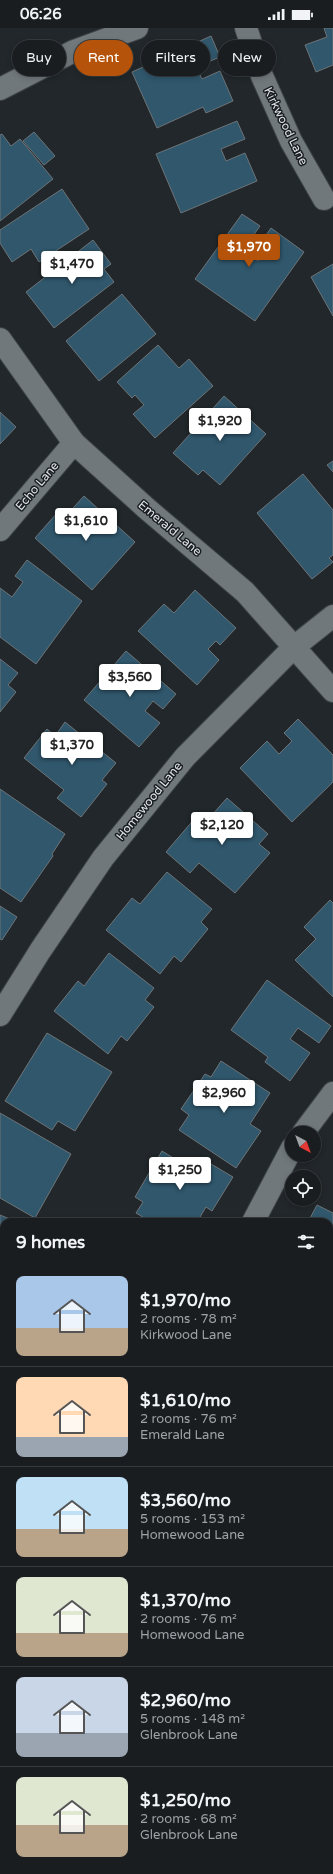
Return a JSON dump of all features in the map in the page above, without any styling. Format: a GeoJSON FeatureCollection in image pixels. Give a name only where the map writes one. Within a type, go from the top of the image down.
{"type":"FeatureCollection","features":[{"type":"Feature","properties":{"kind":"street"},"geometry":{"type":"LineString","coordinates":[[0,89],[74,52],[137,28]]}},
{"type":"Feature","properties":{"kind":"street","name":"Kirkwood Lane"},"geometry":{"type":"LineString","coordinates":[[246,28],[262,76],[292,141],[324,199]]}},
{"type":"Feature","properties":{"kind":"street","name":"Emerald Lane"},"geometry":{"type":"LineString","coordinates":[[0,338],[74,443],[146,508],[245,592],[333,691]]}},
{"type":"Feature","properties":{"kind":"street","name":"Echo Lane"},"geometry":{"type":"LineString","coordinates":[[0,530],[74,443]]}},
{"type":"Feature","properties":{"kind":"street","name":"Homewood Lane"},"geometry":{"type":"LineString","coordinates":[[0,1015],[40,951],[103,858],[185,757],[294,647],[333,616]]}},
{"type":"Feature","properties":{"kind":"street"},"geometry":{"type":"LineString","coordinates":[[308,1126],[333,1093]]}},
{"type":"Feature","properties":{"kind":"street"},"geometry":{"type":"LineString","coordinates":[[255,1218],[285,1161]]}},
{"type":"Feature","properties":{"kind":"building"},"geometry":{"type":"Polygon","coordinates":[[[324,28],[333,28],[333,65],[316,72],[305,45],[327,37],[324,28]]]}},
{"type":"Feature","properties":{"kind":"building"},"geometry":{"type":"Polygon","coordinates":[[[211,36],[218,52],[218,58],[210,61],[210,40],[202,40],[211,36]]]}},
{"type":"Feature","properties":{"kind":"building"},"geometry":{"type":"Polygon","coordinates":[[[141,68],[141,76],[200,76],[202,79],[218,72],[218,76],[222,76],[233,101],[206,113],[203,107],[157,128],[133,72],[141,68]]]}},
{"type":"Feature","properties":{"kind":"building"},"geometry":{"type":"Polygon","coordinates":[[[237,121],[245,139],[221,149],[226,161],[245,153],[257,181],[181,213],[156,154],[237,121]]]}},
{"type":"Feature","properties":{"kind":"building"},"geometry":{"type":"Polygon","coordinates":[[[34,132],[55,156],[44,165],[23,141],[34,132]]]}},
{"type":"Feature","properties":{"kind":"building"},"geometry":{"type":"Polygon","coordinates":[[[2,134],[11,146],[20,139],[53,179],[0,221],[0,135],[2,134]]]}},
{"type":"Feature","properties":{"kind":"building"},"geometry":{"type":"Polygon","coordinates":[[[62,189],[89,229],[39,262],[31,249],[12,262],[0,243],[0,230],[62,189]]]}},
{"type":"Feature","properties":{"kind":"building"},"geometry":{"type":"Polygon","coordinates":[[[242,214],[260,226],[243,250],[258,261],[267,249],[260,244],[271,228],[304,252],[255,321],[195,279],[242,214]]]}},
{"type":"Feature","properties":{"kind":"building"},"geometry":{"type":"Polygon","coordinates":[[[93,240],[111,264],[104,269],[114,282],[54,328],[26,292],[93,240]]]}},
{"type":"Feature","properties":{"kind":"building"},"geometry":{"type":"Polygon","coordinates":[[[333,264],[333,316],[311,277],[333,264]]]}},
{"type":"Feature","properties":{"kind":"building"},"geometry":{"type":"Polygon","coordinates":[[[122,294],[156,334],[99,381],[66,341],[122,294]]]}},
{"type":"Feature","properties":{"kind":"building"},"geometry":{"type":"Polygon","coordinates":[[[158,345],[179,368],[189,359],[213,386],[155,438],[133,414],[144,405],[135,395],[132,398],[117,382],[158,345]]]}},
{"type":"Feature","properties":{"kind":"building"},"geometry":{"type":"Polygon","coordinates":[[[224,396],[266,434],[220,485],[203,470],[198,475],[173,453],[224,396]]]}},
{"type":"Feature","properties":{"kind":"building"},"geometry":{"type":"Polygon","coordinates":[[[0,412],[16,427],[0,444],[0,412]]]}},
{"type":"Feature","properties":{"kind":"building"},"geometry":{"type":"Polygon","coordinates":[[[333,461],[333,472],[327,465],[333,461]]]}},
{"type":"Feature","properties":{"kind":"building"},"geometry":{"type":"Polygon","coordinates":[[[303,474],[333,510],[333,555],[329,558],[333,562],[312,579],[257,513],[303,474]]]}},
{"type":"Feature","properties":{"kind":"building"},"geometry":{"type":"Polygon","coordinates":[[[84,496],[135,542],[92,590],[35,538],[57,513],[63,519],[84,496]]]}},
{"type":"Feature","properties":{"kind":"building"},"geometry":{"type":"Polygon","coordinates":[[[27,560],[82,601],[36,664],[0,637],[0,588],[12,597],[23,582],[15,576],[27,560]]]}},
{"type":"Feature","properties":{"kind":"building"},"geometry":{"type":"Polygon","coordinates":[[[195,590],[236,628],[220,645],[216,641],[208,649],[219,660],[197,685],[138,631],[164,604],[174,613],[195,590]]]}},
{"type":"Feature","properties":{"kind":"building"},"geometry":{"type":"Polygon","coordinates":[[[126,651],[176,694],[163,709],[153,701],[145,711],[160,723],[139,747],[84,700],[126,651]]]}},
{"type":"Feature","properties":{"kind":"building"},"geometry":{"type":"Polygon","coordinates":[[[0,659],[18,673],[8,685],[16,692],[0,712],[0,659]]]}},
{"type":"Feature","properties":{"kind":"building"},"geometry":{"type":"Polygon","coordinates":[[[298,719],[333,755],[333,782],[292,822],[240,768],[267,741],[279,754],[292,741],[284,733],[298,719]]]}},
{"type":"Feature","properties":{"kind":"building"},"geometry":{"type":"Polygon","coordinates":[[[65,722],[116,763],[102,780],[107,784],[81,817],[57,798],[64,790],[24,758],[47,729],[55,736],[65,722]]]}},
{"type":"Feature","properties":{"kind":"building"},"geometry":{"type":"Polygon","coordinates":[[[0,789],[65,834],[52,854],[53,856],[21,902],[0,888],[0,789]]]}},
{"type":"Feature","properties":{"kind":"building"},"geometry":{"type":"Polygon","coordinates":[[[227,798],[268,834],[259,844],[270,853],[235,893],[199,863],[190,873],[166,852],[196,817],[204,824],[227,798]]]}},
{"type":"Feature","properties":{"kind":"building"},"geometry":{"type":"Polygon","coordinates":[[[167,872],[212,909],[201,922],[208,929],[181,962],[174,956],[160,974],[106,930],[132,898],[140,904],[167,872]]]}},
{"type":"Feature","properties":{"kind":"building"},"geometry":{"type":"Polygon","coordinates":[[[330,900],[333,903],[333,997],[295,960],[316,939],[304,927],[330,900]]]}},
{"type":"Feature","properties":{"kind":"building"},"geometry":{"type":"Polygon","coordinates":[[[0,906],[17,917],[2,940],[0,939],[0,906]]]}},
{"type":"Feature","properties":{"kind":"building"},"geometry":{"type":"Polygon","coordinates":[[[109,953],[154,988],[145,1000],[154,1007],[127,1041],[121,1036],[108,1054],[54,1011],[78,981],[84,986],[109,953]]]}},
{"type":"Feature","properties":{"kind":"building"},"geometry":{"type":"Polygon","coordinates":[[[267,980],[331,1026],[319,1043],[298,1028],[290,1039],[310,1053],[290,1081],[265,1062],[268,1057],[231,1030],[267,980]]]}},
{"type":"Feature","properties":{"kind":"building"},"geometry":{"type":"Polygon","coordinates":[[[47,1033],[112,1072],[75,1131],[58,1121],[52,1130],[5,1101],[47,1033]]]}},
{"type":"Feature","properties":{"kind":"building"},"geometry":{"type":"Polygon","coordinates":[[[221,1061],[270,1093],[250,1124],[261,1131],[236,1168],[179,1130],[189,1115],[181,1109],[205,1074],[211,1077],[221,1061]]]}},
{"type":"Feature","properties":{"kind":"building"},"geometry":{"type":"Polygon","coordinates":[[[0,1113],[71,1154],[35,1218],[0,1198],[0,1113]]]}},
{"type":"Feature","properties":{"kind":"building"},"geometry":{"type":"Polygon","coordinates":[[[162,1151],[198,1173],[206,1161],[233,1177],[212,1211],[206,1207],[199,1218],[144,1218],[136,1213],[143,1202],[135,1197],[162,1151]]]}},
{"type":"Feature","properties":{"kind":"building"},"geometry":{"type":"Polygon","coordinates":[[[316,1206],[319,1206],[333,1213],[333,1218],[310,1218],[316,1206]]]}},
{"type":"Feature","properties":{"kind":"building"},"geometry":{"type":"Polygon","coordinates":[[[0,1215],[7,1218],[0,1218],[0,1215]]]}}]}
